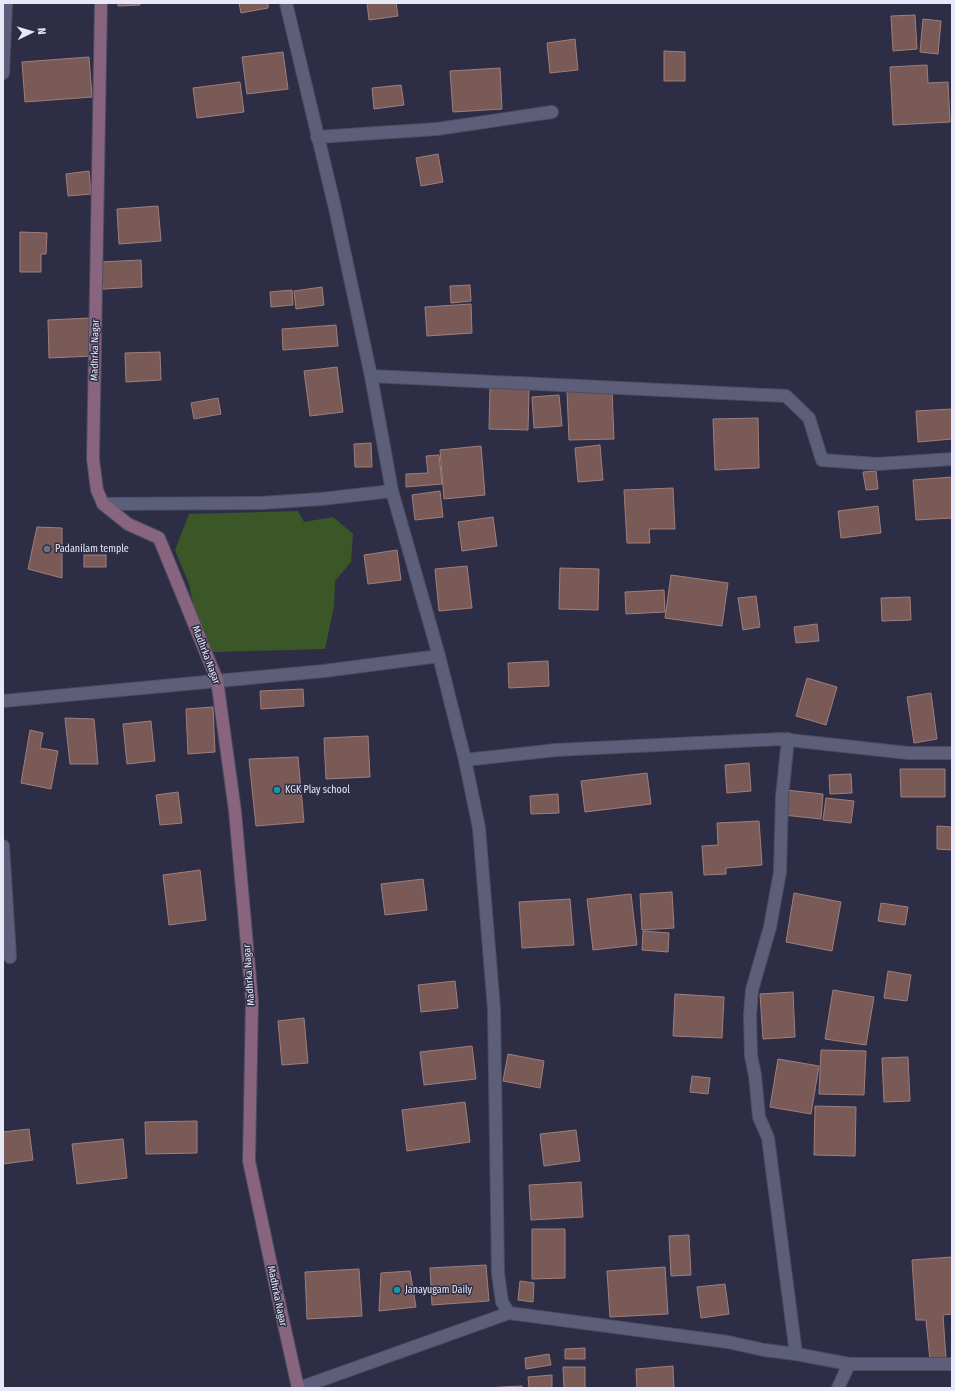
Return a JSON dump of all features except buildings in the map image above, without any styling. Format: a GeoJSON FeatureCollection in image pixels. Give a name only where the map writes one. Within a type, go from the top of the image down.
{"type":"FeatureCollection","features":[{"type":"Feature","properties":{"kind":"street"},"geometry":{"type":"LineString","coordinates":[[3,73],[6,3]]}},
{"type":"Feature","properties":{"kind":"street","name":"Madhrka Nagar"},"geometry":{"type":"LineString","coordinates":[[101,3],[93,459],[97,490],[103,504],[128,524],[159,538],[217,680],[235,811],[252,1001],[249,1161],[276,1294],[298,1388]]}},
{"type":"Feature","properties":{"kind":"street"},"geometry":{"type":"LineString","coordinates":[[286,3],[334,208],[371,376],[392,491],[439,656],[465,760],[479,828],[494,1009],[498,1273],[502,1302],[509,1313]]}},
{"type":"Feature","properties":{"kind":"street"},"geometry":{"type":"LineString","coordinates":[[317,137],[437,128],[552,112]]}},
{"type":"Feature","properties":{"kind":"street"},"geometry":{"type":"LineString","coordinates":[[371,376],[786,396],[809,418],[822,460],[877,464],[952,459]]}},
{"type":"Feature","properties":{"kind":"street"},"geometry":{"type":"LineString","coordinates":[[103,504],[260,503],[321,499],[392,491]]}},
{"type":"Feature","properties":{"kind":"street"},"geometry":{"type":"LineString","coordinates":[[3,701],[324,671],[439,656]]}},
{"type":"Feature","properties":{"kind":"street"},"geometry":{"type":"LineString","coordinates":[[465,760],[556,750],[788,739],[908,753],[952,753]]}},
{"type":"Feature","properties":{"kind":"street"},"geometry":{"type":"LineString","coordinates":[[788,739],[782,797],[780,872],[770,927],[752,990],[750,1015],[751,1056],[755,1075],[758,1118],[768,1138],[796,1354]]}},
{"type":"Feature","properties":{"kind":"street"},"geometry":{"type":"LineString","coordinates":[[3,846],[10,957]]}},
{"type":"Feature","properties":{"kind":"street"},"geometry":{"type":"LineString","coordinates":[[298,1388],[509,1313],[527,1314],[728,1342],[764,1350],[796,1354],[849,1364],[952,1364]]}},
{"type":"Feature","properties":{"kind":"street"},"geometry":{"type":"LineString","coordinates":[[838,1388],[849,1364]]}},
{"type":"Feature","properties":{"kind":"green space"},"geometry":{"type":"Polygon","coordinates":[[[298,511],[304,522],[333,517],[353,534],[351,562],[335,581],[334,606],[325,649],[214,652],[201,643],[189,584],[175,550],[189,514],[298,511]]]}},
{"type":"Feature","properties":{"kind":"place","name":"Padanilam temple"},"geometry":{"type":"Point","coordinates":[47,549]}},
{"type":"Feature","properties":{"kind":"place","name":"KGK Play school"},"geometry":{"type":"Point","coordinates":[277,790]}},
{"type":"Feature","properties":{"kind":"place","name":"Janayugam Daily"},"geometry":{"type":"Point","coordinates":[397,1290]}}]}
